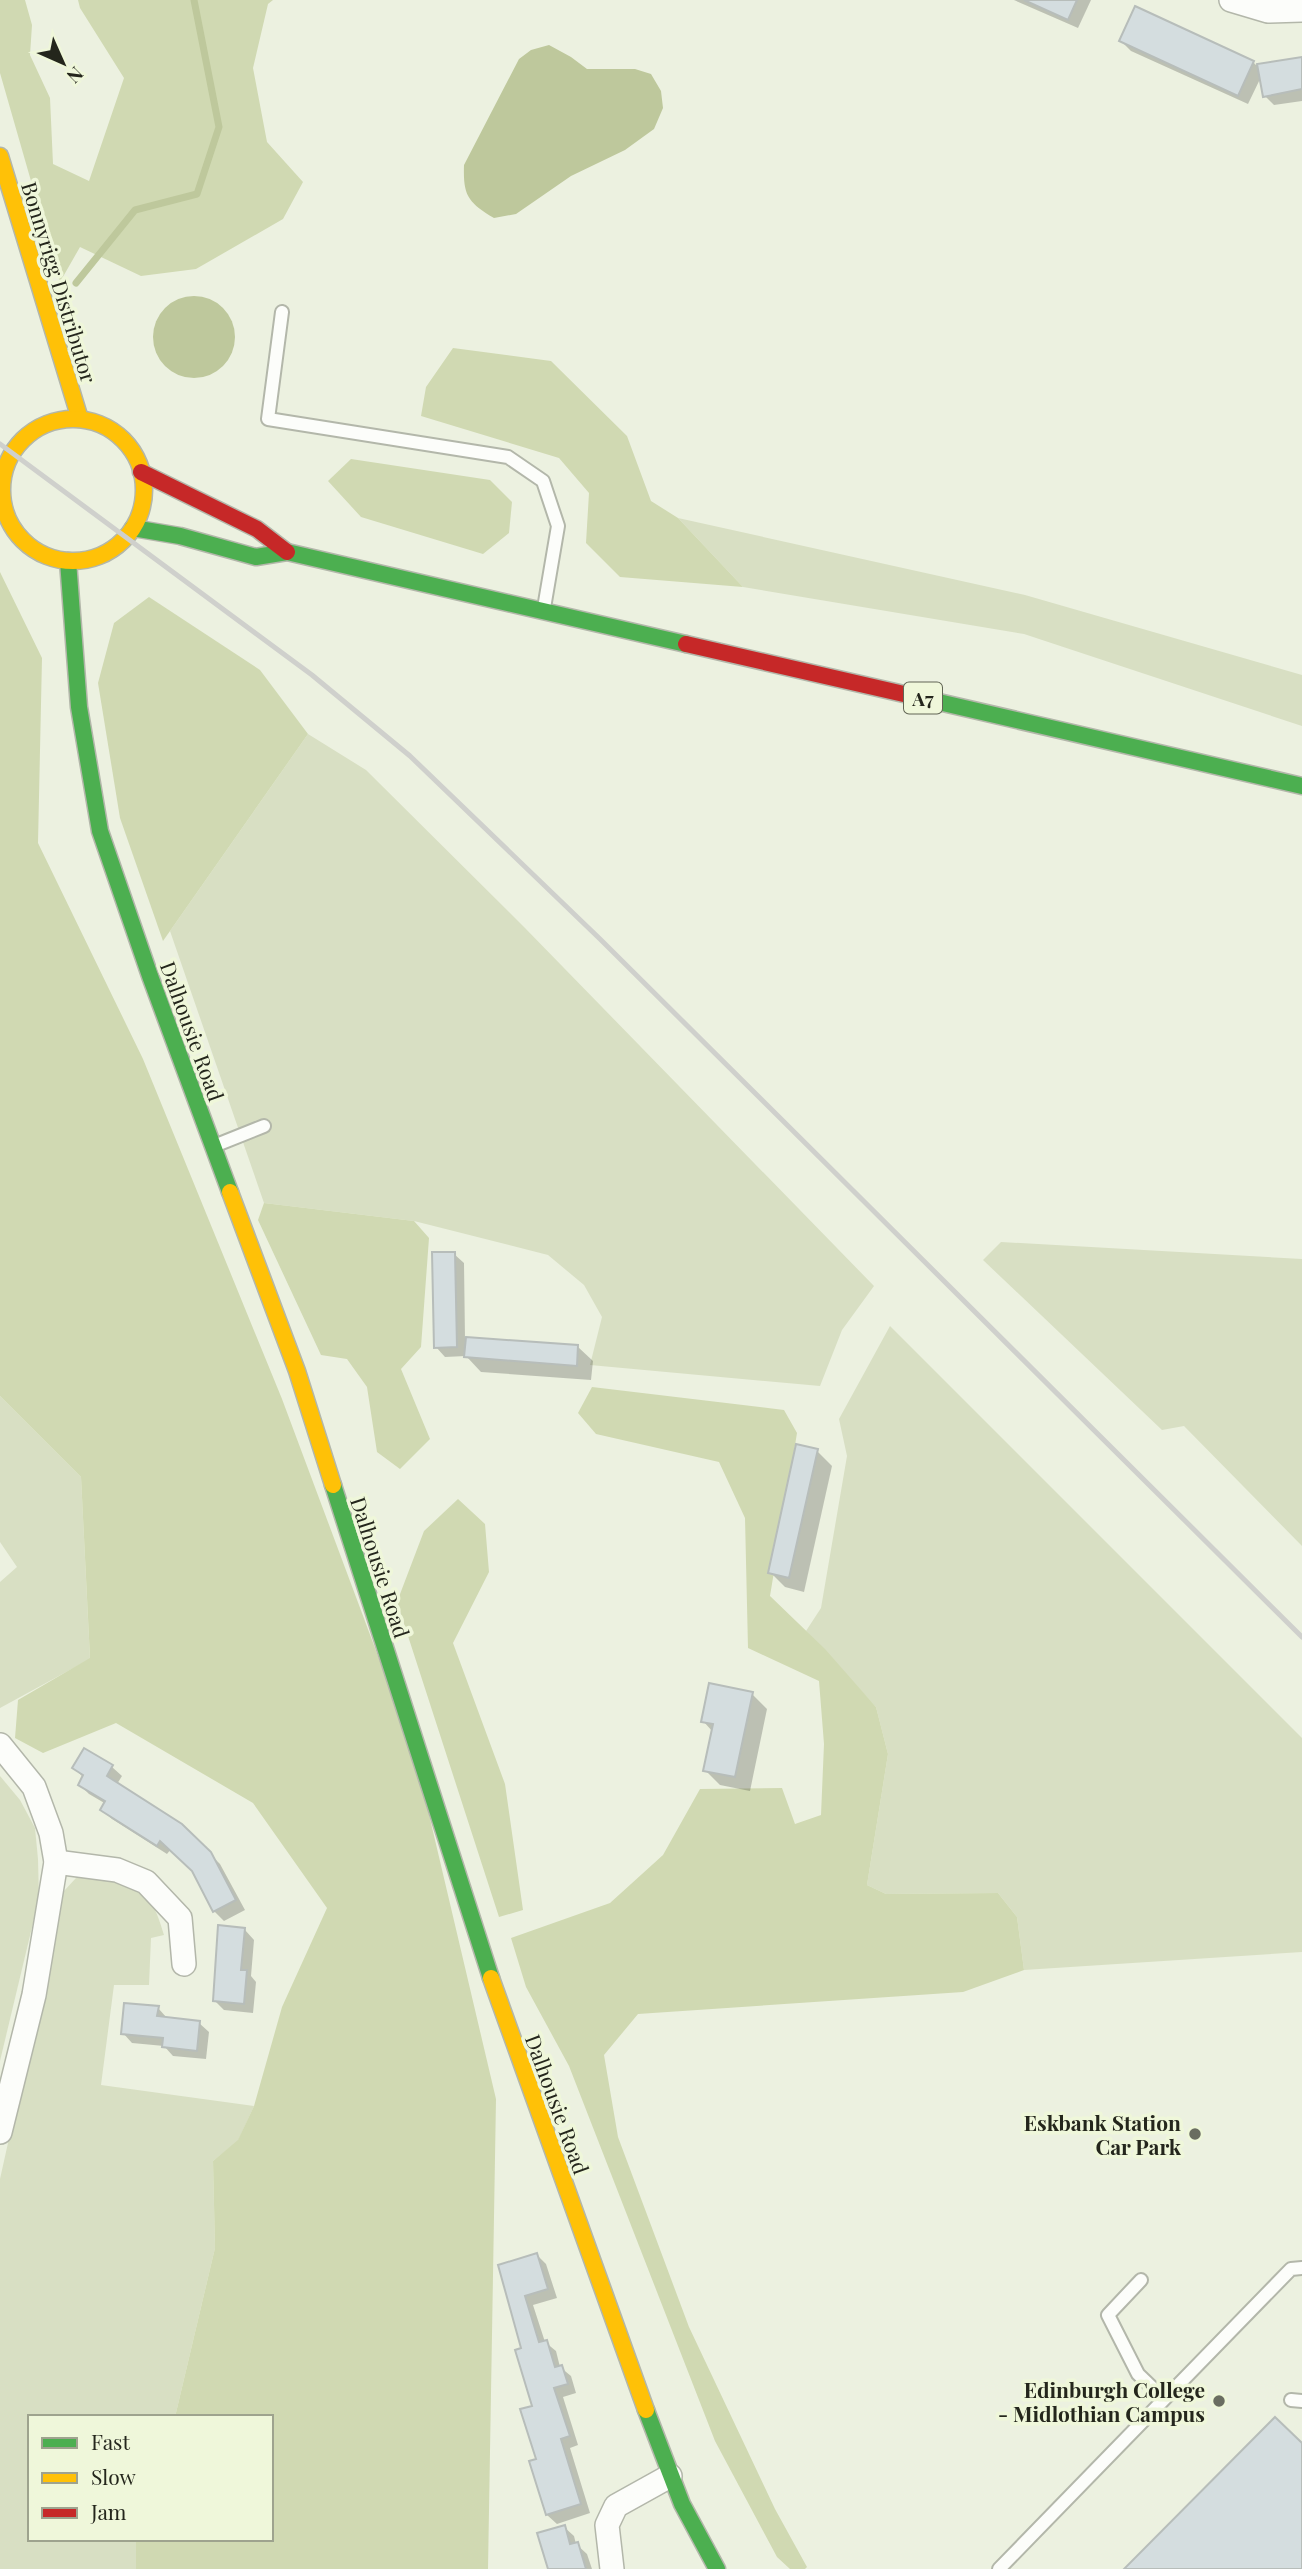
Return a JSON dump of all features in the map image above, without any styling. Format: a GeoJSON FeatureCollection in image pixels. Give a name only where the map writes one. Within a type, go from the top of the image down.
{"type":"FeatureCollection","features":[{"type":"Feature","properties":{"kind":"main road","name":"Bonnyrigg Distributor"},"geometry":{"type":"LineString","coordinates":[[0,156],[80,419]]}},
{"type":"Feature","properties":{"kind":"main road"},"geometry":{"type":"LineString","coordinates":[[80,419],[107,428],[126,443],[141,472],[143,496],[140,513],[119,544],[82,560],[68,561],[42,554],[20,537],[9,520],[1,493],[8,462],[27,436],[36,429],[58,421],[80,419]]}},
{"type":"Feature","properties":{"kind":"main road","name":"A7"},"geometry":{"type":"LineString","coordinates":[[141,472],[257,530],[287,552]]}},
{"type":"Feature","properties":{"kind":"main road","name":"A7"},"geometry":{"type":"LineString","coordinates":[[132,528],[180,536],[256,557],[287,552],[1302,786]]}},
{"type":"Feature","properties":{"kind":"main road","name":"Dalhousie Road"},"geometry":{"type":"LineString","coordinates":[[68,561],[79,707],[100,831],[297,1371],[495,1993],[670,2476],[717,2569]]}},
{"type":"Feature","properties":{"kind":"street"},"geometry":{"type":"LineString","coordinates":[[1231,0],[1268,11],[1302,10]]}},
{"type":"Feature","properties":{"kind":"street"},"geometry":{"type":"LineString","coordinates":[[0,1745],[34,1787],[51,1833],[57,1861],[34,1995],[0,2132]]}},
{"type":"Feature","properties":{"kind":"street"},"geometry":{"type":"LineString","coordinates":[[57,1861],[117,1870],[146,1882],[180,1918],[184,1964]]}},
{"type":"Feature","properties":{"kind":"street"},"geometry":{"type":"LineString","coordinates":[[612,2569],[607,2525],[616,2506],[670,2476]]}},
{"type":"Feature","properties":{"kind":"lane"},"geometry":{"type":"LineString","coordinates":[[282,312],[268,419],[509,457],[543,481],[558,526],[543,612]]}},
{"type":"Feature","properties":{"kind":"lane"},"geometry":{"type":"LineString","coordinates":[[214,1147],[264,1126]]}},
{"type":"Feature","properties":{"kind":"lane"},"geometry":{"type":"LineString","coordinates":[[999,2569],[1291,2269],[1302,2268]]}},
{"type":"Feature","properties":{"kind":"lane"},"geometry":{"type":"LineString","coordinates":[[1141,2280],[1108,2315],[1138,2374],[1163,2398]]}},
{"type":"Feature","properties":{"kind":"shaded area"},"geometry":{"type":"Polygon","coordinates":[[[0,0],[25,0],[32,25],[30,55],[50,98],[53,164],[89,181],[124,78],[80,8],[78,0],[273,0],[268,4],[253,68],[267,142],[303,182],[283,219],[196,269],[141,276],[80,247],[60,282],[0,73],[0,0]]]}},
{"type":"Feature","properties":{"kind":"shaded area"},"geometry":{"type":"Polygon","coordinates":[[[549,45],[587,69],[635,69],[651,74],[661,91],[663,108],[654,129],[625,150],[571,176],[516,214],[494,218],[469,197],[464,165],[519,59],[531,50],[549,45]]]}},
{"type":"Feature","properties":{"kind":"shaded area"},"geometry":{"type":"Polygon","coordinates":[[[194,296],[210,299],[223,308],[232,321],[235,337],[232,353],[223,366],[210,375],[194,378],[178,375],[165,366],[156,353],[153,337],[156,321],[165,308],[178,299],[194,296]]]}},
{"type":"Feature","properties":{"kind":"shaded area"},"geometry":{"type":"Polygon","coordinates":[[[453,348],[551,361],[627,436],[651,501],[678,518],[743,587],[620,577],[586,543],[589,493],[559,458],[421,416],[426,387],[453,348]]]}},
{"type":"Feature","properties":{"kind":"shaded area"},"geometry":{"type":"Polygon","coordinates":[[[351,459],[490,480],[512,502],[509,533],[483,554],[361,517],[328,481],[351,459]]]}},
{"type":"Feature","properties":{"kind":"shaded area"},"geometry":{"type":"Polygon","coordinates":[[[678,518],[1025,595],[1302,675],[1302,726],[1024,634],[743,587],[678,518]]]}},
{"type":"Feature","properties":{"kind":"shaded area"},"geometry":{"type":"Polygon","coordinates":[[[0,572],[42,658],[38,843],[143,1059],[282,1399],[415,1755],[496,2099],[488,2569],[136,2569],[136,2541],[273,2541],[273,2415],[175,2415],[215,2248],[213,2161],[238,2140],[254,2106],[282,2007],[327,1908],[253,1803],[116,1723],[43,1753],[15,1738],[18,1700],[90,1658],[81,1477],[0,1396],[0,572]]]}},
{"type":"Feature","properties":{"kind":"shaded area"},"geometry":{"type":"Polygon","coordinates":[[[149,597],[260,670],[308,734],[163,941],[120,818],[98,683],[114,623],[149,597]]]}},
{"type":"Feature","properties":{"kind":"shaded area"},"geometry":{"type":"Polygon","coordinates":[[[308,734],[366,770],[525,928],[874,1286],[842,1330],[820,1386],[590,1365],[602,1317],[584,1285],[548,1255],[414,1221],[264,1203],[170,931],[308,734]]]}},
{"type":"Feature","properties":{"kind":"shaded area"},"geometry":{"type":"Polygon","coordinates":[[[264,1203],[414,1221],[429,1238],[421,1347],[401,1369],[430,1439],[400,1469],[377,1452],[367,1387],[347,1359],[321,1355],[258,1220],[264,1203]]]}},
{"type":"Feature","properties":{"kind":"shaded area"},"geometry":{"type":"Polygon","coordinates":[[[1001,1242],[1302,1259],[1302,1546],[1184,1426],[1162,1430],[983,1260],[1001,1242]]]}},
{"type":"Feature","properties":{"kind":"shaded area"},"geometry":{"type":"Polygon","coordinates":[[[890,1326],[1302,1738],[1302,1952],[1024,1970],[1017,1917],[998,1893],[886,1894],[867,1885],[888,1754],[876,1707],[806,1631],[821,1608],[847,1456],[839,1419],[890,1326]]]}},
{"type":"Feature","properties":{"kind":"shaded area"},"geometry":{"type":"Polygon","coordinates":[[[592,1387],[784,1410],[797,1433],[770,1596],[825,1649],[876,1707],[888,1754],[867,1885],[886,1894],[998,1893],[1017,1917],[1024,1970],[963,1992],[638,2014],[604,2055],[618,2137],[689,2327],[775,2509],[807,2567],[805,2569],[790,2569],[777,2557],[715,2441],[569,2066],[526,1987],[511,1938],[610,1903],[663,1855],[700,1789],[782,1788],[795,1824],[821,1815],[824,1744],[819,1681],[748,1648],[745,1518],[719,1462],[596,1434],[578,1413],[592,1387]]]}},
{"type":"Feature","properties":{"kind":"shaded area"},"geometry":{"type":"Polygon","coordinates":[[[0,1396],[81,1477],[90,1659],[0,1708],[0,1582],[17,1567],[0,1542],[0,1396]]]}},
{"type":"Feature","properties":{"kind":"shaded area"},"geometry":{"type":"Polygon","coordinates":[[[458,1499],[485,1524],[489,1572],[453,1643],[505,1784],[523,1910],[499,1917],[397,1602],[424,1531],[458,1499]]]}},
{"type":"Feature","properties":{"kind":"shaded area"},"geometry":{"type":"Polygon","coordinates":[[[0,1776],[20,1800],[35,1828],[39,1898],[0,2061],[0,1776]]]}},
{"type":"Feature","properties":{"kind":"shaded area"},"geometry":{"type":"Polygon","coordinates":[[[94,1873],[132,1886],[148,1898],[154,1907],[164,1935],[151,1938],[149,1985],[114,1985],[101,2085],[254,2106],[238,2141],[213,2161],[215,2248],[175,2415],[28,2415],[28,2541],[136,2541],[136,2569],[0,2569],[0,2179],[64,1891],[76,1878],[94,1873]]]}},
{"type":"Feature","properties":{"kind":"building"},"geometry":{"type":"Polygon","coordinates":[[[1024,0],[1077,0],[1068,20],[1024,0]]]}},
{"type":"Feature","properties":{"kind":"building"},"geometry":{"type":"Polygon","coordinates":[[[1135,6],[1254,61],[1238,96],[1119,41],[1135,6]]]}},
{"type":"Feature","properties":{"kind":"building"},"geometry":{"type":"Polygon","coordinates":[[[1302,57],[1302,89],[1263,97],[1257,64],[1302,57]]]}},
{"type":"Feature","properties":{"kind":"building"},"geometry":{"type":"Polygon","coordinates":[[[432,1252],[455,1252],[457,1347],[434,1348],[432,1252]]]}},
{"type":"Feature","properties":{"kind":"building"},"geometry":{"type":"Polygon","coordinates":[[[466,1337],[578,1345],[577,1366],[464,1357],[466,1337]]]}},
{"type":"Feature","properties":{"kind":"building"},"geometry":{"type":"Polygon","coordinates":[[[796,1444],[818,1449],[789,1578],[768,1573],[796,1444]]]}},
{"type":"Feature","properties":{"kind":"building"},"geometry":{"type":"Polygon","coordinates":[[[709,1683],[753,1692],[735,1777],[703,1771],[713,1724],[701,1722],[709,1683]]]}},
{"type":"Feature","properties":{"kind":"building"},"geometry":{"type":"Polygon","coordinates":[[[84,1748],[113,1765],[107,1776],[182,1824],[211,1852],[236,1900],[213,1912],[192,1871],[160,1841],[157,1846],[100,1810],[105,1801],[78,1785],[83,1775],[72,1768],[84,1748]]]}},
{"type":"Feature","properties":{"kind":"building"},"geometry":{"type":"Polygon","coordinates":[[[218,1925],[245,1928],[241,1970],[247,1970],[244,2004],[213,2001],[218,1925]]]}},
{"type":"Feature","properties":{"kind":"building"},"geometry":{"type":"Polygon","coordinates":[[[124,2003],[159,2006],[157,2016],[200,2021],[197,2051],[162,2047],[163,2038],[121,2034],[124,2003]]]}},
{"type":"Feature","properties":{"kind":"building"},"geometry":{"type":"Polygon","coordinates":[[[537,2253],[548,2289],[525,2296],[539,2342],[547,2340],[555,2367],[562,2365],[568,2384],[554,2388],[570,2436],[561,2439],[581,2504],[546,2515],[529,2461],[536,2459],[520,2409],[532,2406],[515,2350],[521,2348],[498,2265],[537,2253]]]}},
{"type":"Feature","properties":{"kind":"building"},"geometry":{"type":"Polygon","coordinates":[[[1275,2417],[1302,2443],[1302,2569],[1124,2569],[1275,2417]]]}},
{"type":"Feature","properties":{"kind":"building"},"geometry":{"type":"Polygon","coordinates":[[[565,2525],[570,2544],[578,2542],[586,2569],[548,2569],[537,2533],[565,2525]]]}},
{"type":"Feature","properties":{"kind":"waterway"},"geometry":{"type":"LineString","coordinates":[[76,283],[135,210],[197,194],[219,127],[194,0]]}},
{"type":"Feature","properties":{"kind":"railway"},"geometry":{"type":"LineString","coordinates":[[0,444],[312,675],[410,756],[600,939],[1302,1637]]}},
{"type":"Feature","properties":{"kind":"traffic: fast"},"geometry":{"type":"LineString","coordinates":[[133,528],[180,536],[256,557],[287,552],[686,644]]}},
{"type":"Feature","properties":{"kind":"traffic: fast"},"geometry":{"type":"LineString","coordinates":[[68,561],[79,707],[100,831],[230,1192]]}},
{"type":"Feature","properties":{"kind":"traffic: fast"},"geometry":{"type":"LineString","coordinates":[[930,700],[1302,786]]}},
{"type":"Feature","properties":{"kind":"traffic: fast"},"geometry":{"type":"LineString","coordinates":[[333,1485],[491,1978]]}},
{"type":"Feature","properties":{"kind":"traffic: fast"},"geometry":{"type":"LineString","coordinates":[[646,2410],[682,2504],[717,2569]]}},
{"type":"Feature","properties":{"kind":"traffic: slow"},"geometry":{"type":"LineString","coordinates":[[0,156],[80,419]]}},
{"type":"Feature","properties":{"kind":"traffic: slow"},"geometry":{"type":"LineString","coordinates":[[73,419],[100,425],[123,440],[138,463],[144,490],[138,517],[123,540],[100,555],[73,561],[46,555],[23,540],[8,517],[2,490],[8,463],[23,440],[46,425],[73,419]]}},
{"type":"Feature","properties":{"kind":"traffic: slow"},"geometry":{"type":"LineString","coordinates":[[230,1192],[297,1371],[333,1485]]}},
{"type":"Feature","properties":{"kind":"traffic: slow"},"geometry":{"type":"LineString","coordinates":[[491,1978],[646,2410]]}},
{"type":"Feature","properties":{"kind":"traffic: jam"},"geometry":{"type":"LineString","coordinates":[[141,472],[257,529],[287,552]]}},
{"type":"Feature","properties":{"kind":"traffic: jam"},"geometry":{"type":"LineString","coordinates":[[686,644],[930,700]]}},
{"type":"Feature","properties":{"kind":"place","name":"Eskbank Station Car Park"},"geometry":{"type":"Point","coordinates":[1195,2134]}},
{"type":"Feature","properties":{"kind":"place","name":"Edinburgh College - Midlothian Campus"},"geometry":{"type":"Point","coordinates":[1219,2401]}}]}
